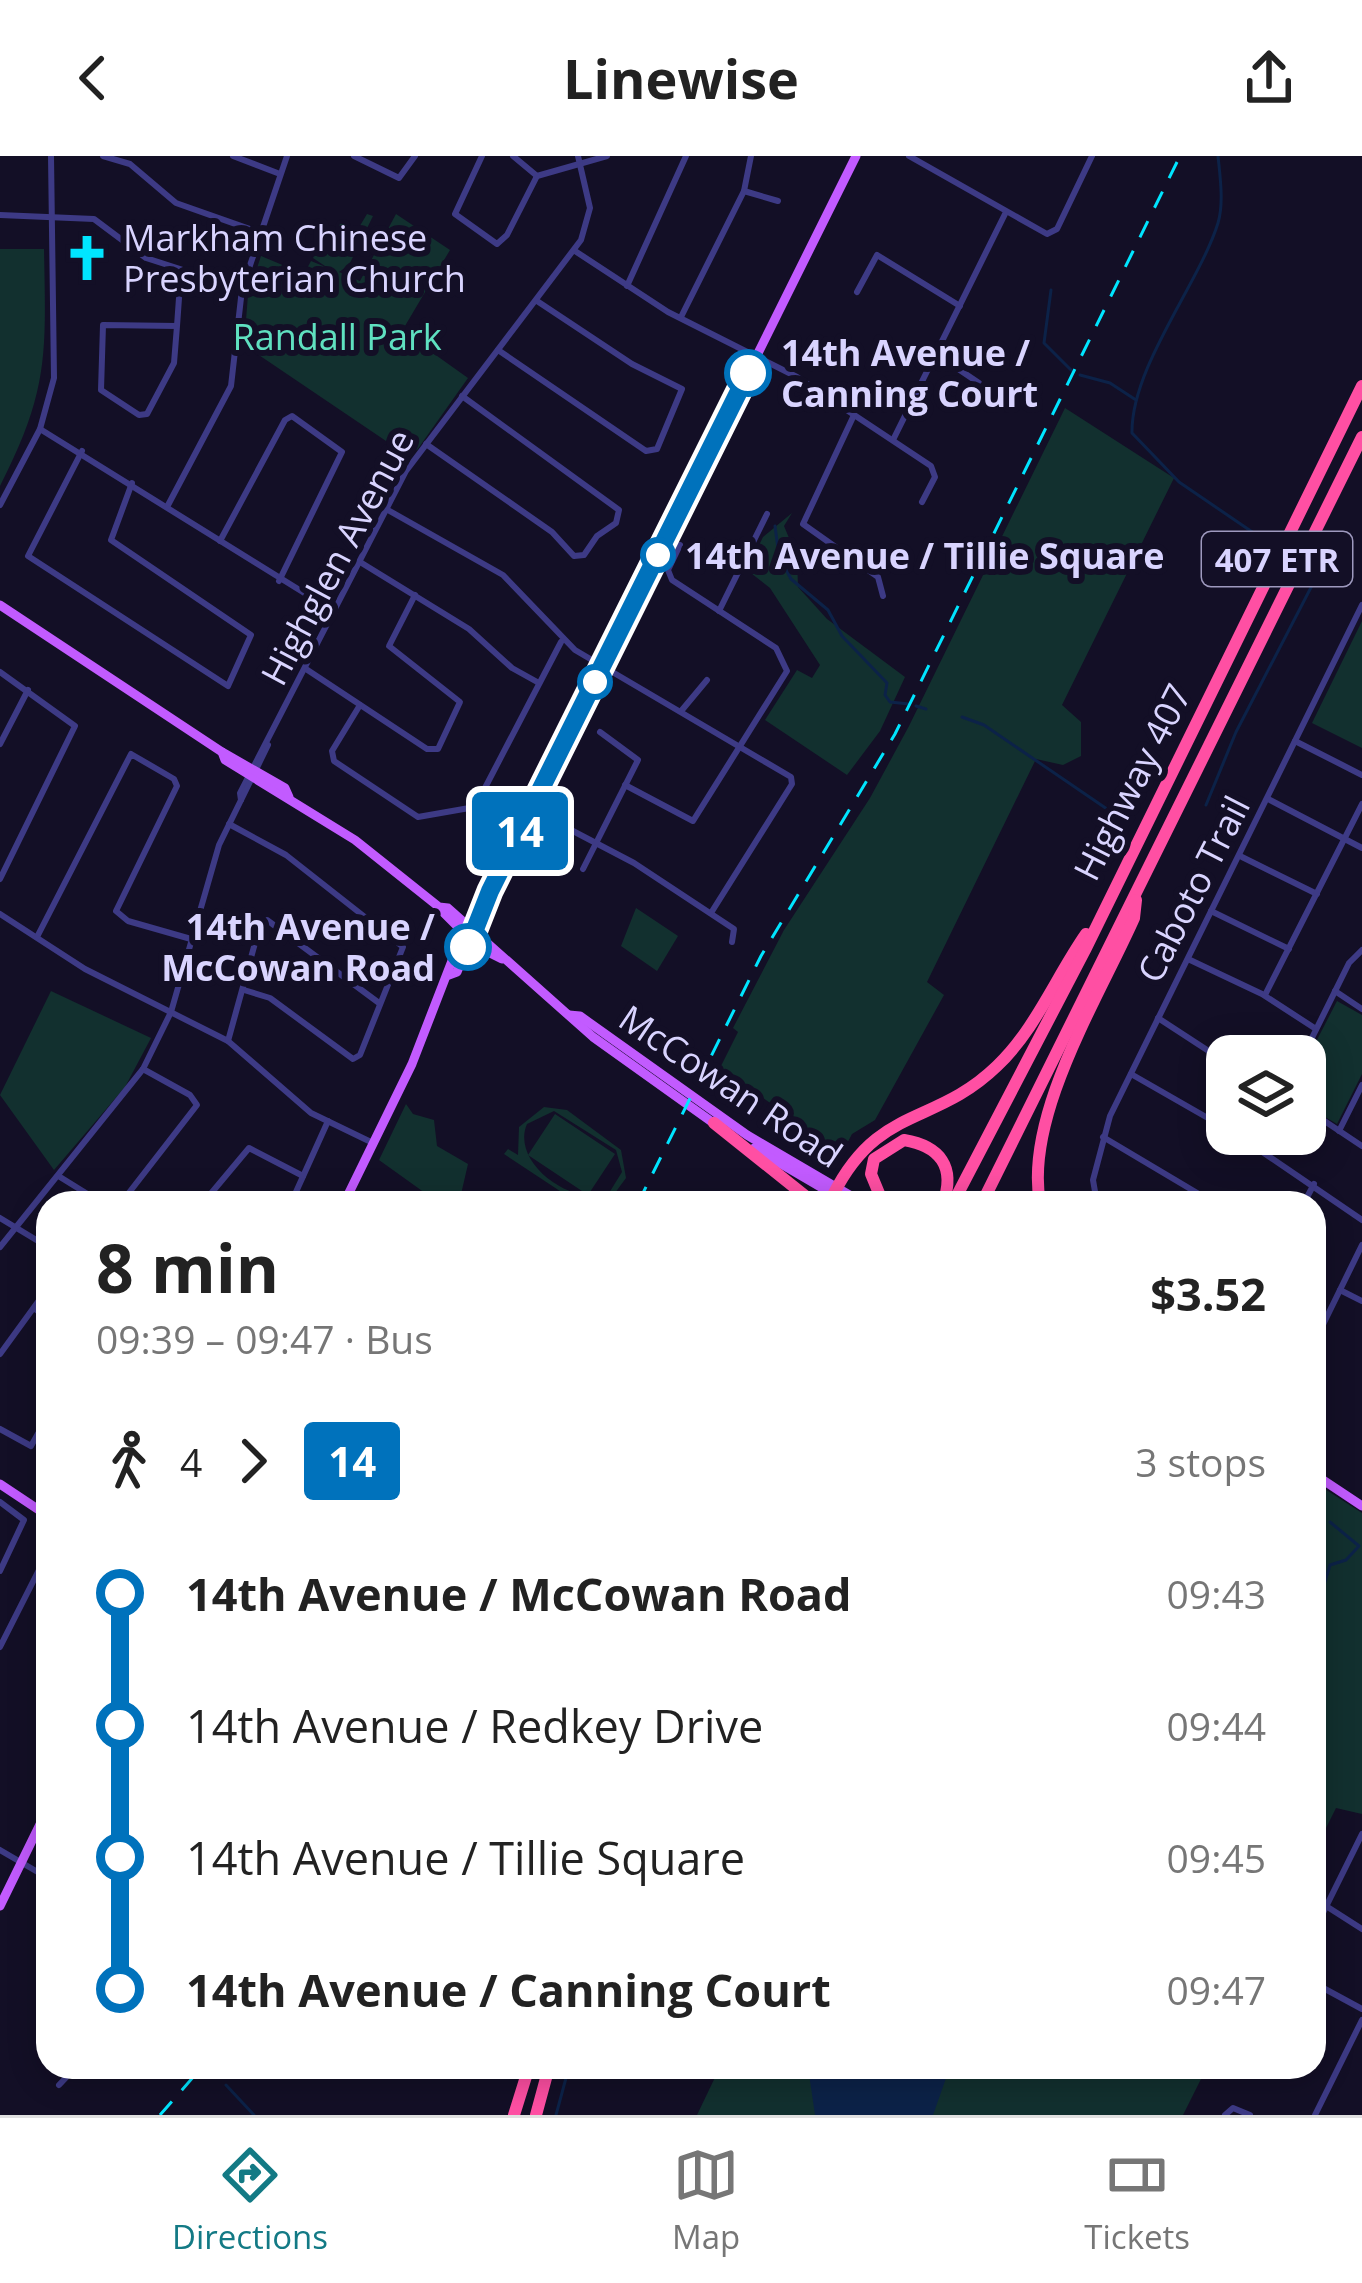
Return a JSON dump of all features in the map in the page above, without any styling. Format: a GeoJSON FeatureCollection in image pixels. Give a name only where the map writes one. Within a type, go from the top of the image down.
{"type":"FeatureCollection","features":[{"type":"Feature","properties":{"kind":"highway","name":"Highway 407"},"geometry":{"type":"LineString","coordinates":[[958,1191],[1362,386]]}},
{"type":"Feature","properties":{"kind":"highway","name":"Highway 407"},"geometry":{"type":"LineString","coordinates":[[988,1191],[1362,436]]}},
{"type":"Feature","properties":{"kind":"highway"},"geometry":{"type":"LineString","coordinates":[[1038,1191],[1040,1137],[1134,917],[1138,890]]}},
{"type":"Feature","properties":{"kind":"highway"},"geometry":{"type":"LineString","coordinates":[[835,1191],[878,1133],[970,1090],[1000,1064],[1097,918]]}},
{"type":"Feature","properties":{"kind":"highway"},"geometry":{"type":"LineString","coordinates":[[714,1123],[799,1191]]}},
{"type":"Feature","properties":{"kind":"highway"},"geometry":{"type":"LineString","coordinates":[[878,1191],[871,1174],[874,1160],[904,1140],[927,1144],[945,1160],[946,1191]]}},
{"type":"Feature","properties":{"kind":"highway"},"geometry":{"type":"LineString","coordinates":[[514,2115],[525,2079]]}},
{"type":"Feature","properties":{"kind":"highway"},"geometry":{"type":"LineString","coordinates":[[536,2115],[546,2079]]}},
{"type":"Feature","properties":{"kind":"main road"},"geometry":{"type":"LineString","coordinates":[[350,1191],[448,975],[457,971],[469,932],[856,156]]}},
{"type":"Feature","properties":{"kind":"main road","name":"McCowan Road"},"geometry":{"type":"LineString","coordinates":[[0,605],[355,840],[502,953],[502,959],[569,1015],[714,1123],[832,1191]]}},
{"type":"Feature","properties":{"kind":"main road","name":"McCowan Road"},"geometry":{"type":"LineString","coordinates":[[569,1015],[580,1016],[676,1088],[832,1191]]}},
{"type":"Feature","properties":{"kind":"main road"},"geometry":{"type":"LineString","coordinates":[[1326,1482],[1358,1503]]}},
{"type":"Feature","properties":{"kind":"main road"},"geometry":{"type":"LineString","coordinates":[[0,1484],[36,1508]]}},
{"type":"Feature","properties":{"kind":"main road"},"geometry":{"type":"LineString","coordinates":[[0,1906],[36,1833]]}},
{"type":"Feature","properties":{"kind":"street"},"geometry":{"type":"LineString","coordinates":[[0,506],[40,429],[56,360],[51,156]]}},
{"type":"Feature","properties":{"kind":"street"},"geometry":{"type":"LineString","coordinates":[[103,156],[130,164],[176,203],[261,233]]}},
{"type":"Feature","properties":{"kind":"street"},"geometry":{"type":"LineString","coordinates":[[233,156],[281,175]]}},
{"type":"Feature","properties":{"kind":"street"},"geometry":{"type":"LineString","coordinates":[[167,507],[231,386],[242,289],[287,156]]}},
{"type":"Feature","properties":{"kind":"street"},"geometry":{"type":"LineString","coordinates":[[354,156],[399,178],[415,156]]}},
{"type":"Feature","properties":{"kind":"street"},"geometry":{"type":"LineString","coordinates":[[482,156],[454,210],[492,242],[505,238],[537,176],[579,160],[607,156]]}},
{"type":"Feature","properties":{"kind":"street"},"geometry":{"type":"LineString","coordinates":[[513,156],[537,176]]}},
{"type":"Feature","properties":{"kind":"street"},"geometry":{"type":"LineString","coordinates":[[627,286],[686,156]]}},
{"type":"Feature","properties":{"kind":"street"},"geometry":{"type":"LineString","coordinates":[[681,317],[744,190],[751,156]]}},
{"type":"Feature","properties":{"kind":"street"},"geometry":{"type":"LineString","coordinates":[[909,156],[1041,232],[1054,232],[1092,156]]}},
{"type":"Feature","properties":{"kind":"street","name":"Highglen Avenue"},"geometry":{"type":"LineString","coordinates":[[47,1191],[143,1069],[171,1012],[228,823],[386,509],[425,444],[575,251],[590,208],[579,160]]}},
{"type":"Feature","properties":{"kind":"street"},"geometry":{"type":"LineString","coordinates":[[744,190],[778,201]]}},
{"type":"Feature","properties":{"kind":"street"},"geometry":{"type":"LineString","coordinates":[[893,440],[1005,214]]}},
{"type":"Feature","properties":{"kind":"street"},"geometry":{"type":"LineString","coordinates":[[0,215],[94,219],[146,258],[242,289]]}},
{"type":"Feature","properties":{"kind":"street"},"geometry":{"type":"LineString","coordinates":[[575,251],[681,317],[758,355],[934,469],[922,502]]}},
{"type":"Feature","properties":{"kind":"street"},"geometry":{"type":"LineString","coordinates":[[857,292],[875,255],[960,306]]}},
{"type":"Feature","properties":{"kind":"street"},"geometry":{"type":"LineString","coordinates":[[177,326],[104,323],[101,389],[139,415],[147,414],[172,367],[177,326],[181,270]]}},
{"type":"Feature","properties":{"kind":"street"},"geometry":{"type":"LineString","coordinates":[[498,350],[646,451],[657,449],[682,389],[632,364],[537,302]]}},
{"type":"Feature","properties":{"kind":"street"},"geometry":{"type":"LineString","coordinates":[[936,354],[979,383]]}},
{"type":"Feature","properties":{"kind":"street"},"geometry":{"type":"LineString","coordinates":[[425,444],[552,532],[574,556],[584,555],[597,536],[616,523],[619,510],[596,488],[462,396]]}},
{"type":"Feature","properties":{"kind":"street"},"geometry":{"type":"LineString","coordinates":[[854,415],[803,524],[878,578],[883,596]]}},
{"type":"Feature","properties":{"kind":"street"},"geometry":{"type":"LineString","coordinates":[[220,541],[285,419],[292,416],[310,426],[342,452],[279,581]]}},
{"type":"Feature","properties":{"kind":"street"},"geometry":{"type":"LineString","coordinates":[[40,429],[335,612]]}},
{"type":"Feature","properties":{"kind":"street"},"geometry":{"type":"LineString","coordinates":[[82,451],[28,556],[228,686],[251,635],[111,541],[132,483]]}},
{"type":"Feature","properties":{"kind":"street"},"geometry":{"type":"LineString","coordinates":[[386,509],[503,575],[562,641],[793,780],[711,913]]}},
{"type":"Feature","properties":{"kind":"street"},"geometry":{"type":"LineString","coordinates":[[719,610],[767,514]]}},
{"type":"Feature","properties":{"kind":"street"},"geometry":{"type":"LineString","coordinates":[[625,785],[690,822],[787,667],[776,648],[669,576],[678,548],[664,543]]}},
{"type":"Feature","properties":{"kind":"street"},"geometry":{"type":"LineString","coordinates":[[360,562],[415,595],[538,683]]}},
{"type":"Feature","properties":{"kind":"street"},"geometry":{"type":"LineString","coordinates":[[306,669],[431,751],[438,749],[460,702],[388,646],[415,595]]}},
{"type":"Feature","properties":{"kind":"street","name":"Caboto Trail"},"geometry":{"type":"LineString","coordinates":[[1094,1191],[1103,1137],[1131,1074],[1242,857],[1362,605]]}},
{"type":"Feature","properties":{"kind":"street"},"geometry":{"type":"LineString","coordinates":[[360,705],[332,752],[334,761],[426,819],[481,803],[562,641]]}},
{"type":"Feature","properties":{"kind":"street"},"geometry":{"type":"LineString","coordinates":[[0,672],[75,726],[0,879]]}},
{"type":"Feature","properties":{"kind":"street"},"geometry":{"type":"LineString","coordinates":[[682,710],[699,683],[707,680]]}},
{"type":"Feature","properties":{"kind":"street"},"geometry":{"type":"LineString","coordinates":[[0,744],[28,689]]}},
{"type":"Feature","properties":{"kind":"street"},"geometry":{"type":"LineString","coordinates":[[583,869],[638,754],[601,732]]}},
{"type":"Feature","properties":{"kind":"street"},"geometry":{"type":"LineString","coordinates":[[1295,741],[1362,776]]}},
{"type":"Feature","properties":{"kind":"street"},"geometry":{"type":"LineString","coordinates":[[37,937],[131,754],[174,778],[177,786],[116,911],[128,921],[191,939]]}},
{"type":"Feature","properties":{"kind":"street"},"geometry":{"type":"LineString","coordinates":[[1270,800],[1362,848]]}},
{"type":"Feature","properties":{"kind":"street"},"geometry":{"type":"LineString","coordinates":[[1265,995],[1362,803]]}},
{"type":"Feature","properties":{"kind":"street"},"geometry":{"type":"LineString","coordinates":[[530,809],[711,913],[734,929],[732,942]]}},
{"type":"Feature","properties":{"kind":"street"},"geometry":{"type":"LineString","coordinates":[[228,823],[286,854],[399,942],[401,954],[360,1055],[352,1059],[276,1001],[244,990]]}},
{"type":"Feature","properties":{"kind":"street"},"geometry":{"type":"LineString","coordinates":[[1242,857],[1317,894]]}},
{"type":"Feature","properties":{"kind":"street"},"geometry":{"type":"LineString","coordinates":[[1211,911],[1288,950]]}},
{"type":"Feature","properties":{"kind":"street"},"geometry":{"type":"LineString","coordinates":[[0,914],[85,969],[227,1041],[288,1095],[373,1144]]}},
{"type":"Feature","properties":{"kind":"street"},"geometry":{"type":"LineString","coordinates":[[227,1041],[260,925],[272,920],[379,1003]]}},
{"type":"Feature","properties":{"kind":"street"},"geometry":{"type":"LineString","coordinates":[[1313,1035],[1362,950]]}},
{"type":"Feature","properties":{"kind":"street"},"geometry":{"type":"LineString","coordinates":[[1188,959],[1265,995],[1316,1029]]}},
{"type":"Feature","properties":{"kind":"street"},"geometry":{"type":"LineString","coordinates":[[1335,992],[1362,1009]]}},
{"type":"Feature","properties":{"kind":"street"},"geometry":{"type":"LineString","coordinates":[[1158,1018],[1206,1049]]}},
{"type":"Feature","properties":{"kind":"street"},"geometry":{"type":"LineString","coordinates":[[130,1191],[197,1105],[190,1095],[143,1069]]}},
{"type":"Feature","properties":{"kind":"street"},"geometry":{"type":"LineString","coordinates":[[1131,1074],[1206,1117]]}},
{"type":"Feature","properties":{"kind":"street"},"geometry":{"type":"LineString","coordinates":[[1339,1131],[1362,1085]]}},
{"type":"Feature","properties":{"kind":"street"},"geometry":{"type":"LineString","coordinates":[[296,1191],[328,1121]]}},
{"type":"Feature","properties":{"kind":"street"},"geometry":{"type":"LineString","coordinates":[[1326,1122],[1362,1146]]}},
{"type":"Feature","properties":{"kind":"street"},"geometry":{"type":"LineString","coordinates":[[1103,1137],[1194,1191]]}},
{"type":"Feature","properties":{"kind":"street"},"geometry":{"type":"LineString","coordinates":[[212,1191],[249,1148],[303,1176]]}},
{"type":"Feature","properties":{"kind":"street"},"geometry":{"type":"LineString","coordinates":[[1272,1155],[1323,1191]]}},
{"type":"Feature","properties":{"kind":"street"},"geometry":{"type":"LineString","coordinates":[[59,1176],[83,1191]]}},
{"type":"Feature","properties":{"kind":"street"},"geometry":{"type":"LineString","coordinates":[[1310,1191],[1314,1184]]}},
{"type":"Feature","properties":{"kind":"street"},"geometry":{"type":"LineString","coordinates":[[1326,1193],[1362,1220]]}},
{"type":"Feature","properties":{"kind":"street","name":"Highglen Avenue"},"geometry":{"type":"LineString","coordinates":[[0,1247],[36,1204]]}},
{"type":"Feature","properties":{"kind":"street"},"geometry":{"type":"LineString","coordinates":[[0,1218],[36,1240]]}},
{"type":"Feature","properties":{"kind":"street"},"geometry":{"type":"LineString","coordinates":[[1326,1316],[1362,1245]]}},
{"type":"Feature","properties":{"kind":"street"},"geometry":{"type":"LineString","coordinates":[[1340,1290],[1362,1301]]}},
{"type":"Feature","properties":{"kind":"street"},"geometry":{"type":"LineString","coordinates":[[0,1354],[35,1309]]}},
{"type":"Feature","properties":{"kind":"street"},"geometry":{"type":"LineString","coordinates":[[0,1429],[31,1446],[36,1437]]}},
{"type":"Feature","properties":{"kind":"street"},"geometry":{"type":"LineString","coordinates":[[0,1504],[22,1516],[0,1571]]}},
{"type":"Feature","properties":{"kind":"street"},"geometry":{"type":"LineString","coordinates":[[0,1647],[36,1576]]}},
{"type":"Feature","properties":{"kind":"street"},"geometry":{"type":"LineString","coordinates":[[1362,1834],[1358,1851],[1327,1906],[1362,1929]]}},
{"type":"Feature","properties":{"kind":"street"},"geometry":{"type":"LineString","coordinates":[[0,1850],[36,1872]]}},
{"type":"Feature","properties":{"kind":"street"},"geometry":{"type":"LineString","coordinates":[[1326,1990],[1362,2009]]}},
{"type":"Feature","properties":{"kind":"street"},"geometry":{"type":"LineString","coordinates":[[1315,2115],[1362,2020]]}},
{"type":"Feature","properties":{"kind":"street"},"geometry":{"type":"LineString","coordinates":[[59,2085],[65,2079]]}},
{"type":"Feature","properties":{"kind":"street"},"geometry":{"type":"LineString","coordinates":[[1225,2115],[1233,2108],[1250,2115]]}},
{"type":"Feature","properties":{"kind":"green space","name":"Randall Park"},"geometry":{"type":"Polygon","coordinates":[[[367,214],[373,216],[349,265],[339,272],[360,281],[396,214],[450,250],[402,331],[468,378],[417,450],[390,435],[386,441],[244,345],[248,295],[261,256],[304,274],[311,261],[328,268],[313,258],[316,252],[327,248],[339,223],[358,229],[367,214]]]}},
{"type":"Feature","properties":{"kind":"green space"},"geometry":{"type":"Polygon","coordinates":[[[0,249],[44,249],[45,317],[36,397],[0,486],[0,249]]]}},
{"type":"Feature","properties":{"kind":"green space"},"geometry":{"type":"Polygon","coordinates":[[[1065,408],[1174,478],[1062,705],[1081,722],[1081,756],[1063,765],[1036,759],[927,982],[944,995],[875,1120],[852,1134],[842,1153],[720,1068],[738,1032],[733,1028],[784,930],[870,798],[909,726],[1065,408]]]}},
{"type":"Feature","properties":{"kind":"green space"},"geometry":{"type":"Polygon","coordinates":[[[792,513],[784,526],[797,557],[798,587],[827,619],[905,677],[880,731],[847,775],[765,720],[797,670],[812,678],[820,665],[770,588],[747,570],[763,537],[792,513]]]}},
{"type":"Feature","properties":{"kind":"green space"},"geometry":{"type":"Polygon","coordinates":[[[1362,621],[1362,748],[1312,723],[1362,621]]]}},
{"type":"Feature","properties":{"kind":"green space"},"geometry":{"type":"Polygon","coordinates":[[[636,908],[678,936],[657,971],[621,946],[636,908]]]}},
{"type":"Feature","properties":{"kind":"green space"},"geometry":{"type":"Polygon","coordinates":[[[51,991],[151,1038],[125,1087],[54,1170],[0,1095],[51,991]]]}},
{"type":"Feature","properties":{"kind":"green space"},"geometry":{"type":"Polygon","coordinates":[[[1337,1001],[1362,1015],[1362,1074],[1337,1124],[1326,1117],[1326,1035],[1319,1035],[1337,1001]]]}},
{"type":"Feature","properties":{"kind":"green space"},"geometry":{"type":"Polygon","coordinates":[[[406,1104],[413,1114],[434,1120],[437,1146],[468,1164],[462,1191],[422,1191],[379,1160],[406,1104]]]}},
{"type":"Feature","properties":{"kind":"green space"},"geometry":{"type":"Polygon","coordinates":[[[544,1107],[567,1110],[621,1150],[626,1178],[616,1191],[610,1191],[622,1172],[616,1150],[554,1111],[527,1124],[524,1139],[536,1167],[571,1191],[560,1191],[504,1154],[508,1149],[518,1155],[519,1127],[544,1107]]]}},
{"type":"Feature","properties":{"kind":"green space"},"geometry":{"type":"Polygon","coordinates":[[[555,1114],[615,1154],[591,1191],[582,1191],[528,1155],[555,1114]]]}},
{"type":"Feature","properties":{"kind":"green space"},"geometry":{"type":"Polygon","coordinates":[[[1326,1490],[1362,1513],[1362,1814],[1336,1808],[1326,1828],[1326,1490]]]}},
{"type":"Feature","properties":{"kind":"green space"},"geometry":{"type":"Polygon","coordinates":[[[714,2079],[1201,2079],[1183,2115],[697,2115],[714,2079]]]}},
{"type":"Feature","properties":{"kind":"water"},"geometry":{"type":"Polygon","coordinates":[[[810,2079],[946,2079],[933,2115],[815,2115],[810,2079]]]}},
{"type":"Feature","properties":{"kind":"waterway"},"geometry":{"type":"LineString","coordinates":[[1218,156],[1218,223],[1142,381],[1132,433],[1179,482],[1264,540]]}},
{"type":"Feature","properties":{"kind":"waterway"},"geometry":{"type":"LineString","coordinates":[[1051,290],[1044,343],[1072,371]]}},
{"type":"Feature","properties":{"kind":"waterway"},"geometry":{"type":"LineString","coordinates":[[1080,375],[1110,383],[1136,400]]}},
{"type":"Feature","properties":{"kind":"waterway"},"geometry":{"type":"LineString","coordinates":[[775,526],[779,556],[791,579],[828,610],[842,636],[887,683],[885,695],[890,702],[909,704]]}},
{"type":"Feature","properties":{"kind":"waterway"},"geometry":{"type":"LineString","coordinates":[[1206,805],[1236,732],[1319,572],[1342,585]]}},
{"type":"Feature","properties":{"kind":"waterway"},"geometry":{"type":"LineString","coordinates":[[916,706],[926,709]]}},
{"type":"Feature","properties":{"kind":"waterway"},"geometry":{"type":"LineString","coordinates":[[962,717],[984,725],[1107,809],[1115,809],[1124,792],[1134,794],[1145,781]]}},
{"type":"Feature","properties":{"kind":"waterway"},"geometry":{"type":"LineString","coordinates":[[1326,1578],[1330,1565],[1346,1560],[1359,1546],[1330,1522]]}},
{"type":"Feature","properties":{"kind":"waterway"},"geometry":{"type":"LineString","coordinates":[[556,2115],[566,2079]]}},
{"type":"Feature","properties":{"kind":"waterway"},"geometry":{"type":"LineString","coordinates":[[226,2085],[254,2115]]}},
{"type":"Feature","properties":{"kind":"railway"},"geometry":{"type":"LineString","coordinates":[[644,1191],[761,956],[895,734],[1180,156]]}},
{"type":"Feature","properties":{"kind":"railway"},"geometry":{"type":"LineString","coordinates":[[160,2115],[192,2079]]}},
{"type":"Feature","properties":{"kind":"bus line","name":"14"},"geometry":{"type":"LineString","coordinates":[[468,947],[490,891],[748,373]]}},
{"type":"Feature","properties":{"kind":"place","name":"Markham Chinese Presbyterian Church"},"geometry":{"type":"Point","coordinates":[87,258]}},
{"type":"Feature","properties":{"kind":"place","name":"14th Avenue / Canning Court"},"geometry":{"type":"Point","coordinates":[748,373]}},
{"type":"Feature","properties":{"kind":"place","name":"14th Avenue / Tillie Square"},"geometry":{"type":"Point","coordinates":[658,555]}},
{"type":"Feature","properties":{"kind":"place","name":"14th Avenue / McCowan Road"},"geometry":{"type":"Point","coordinates":[468,947]}}]}
